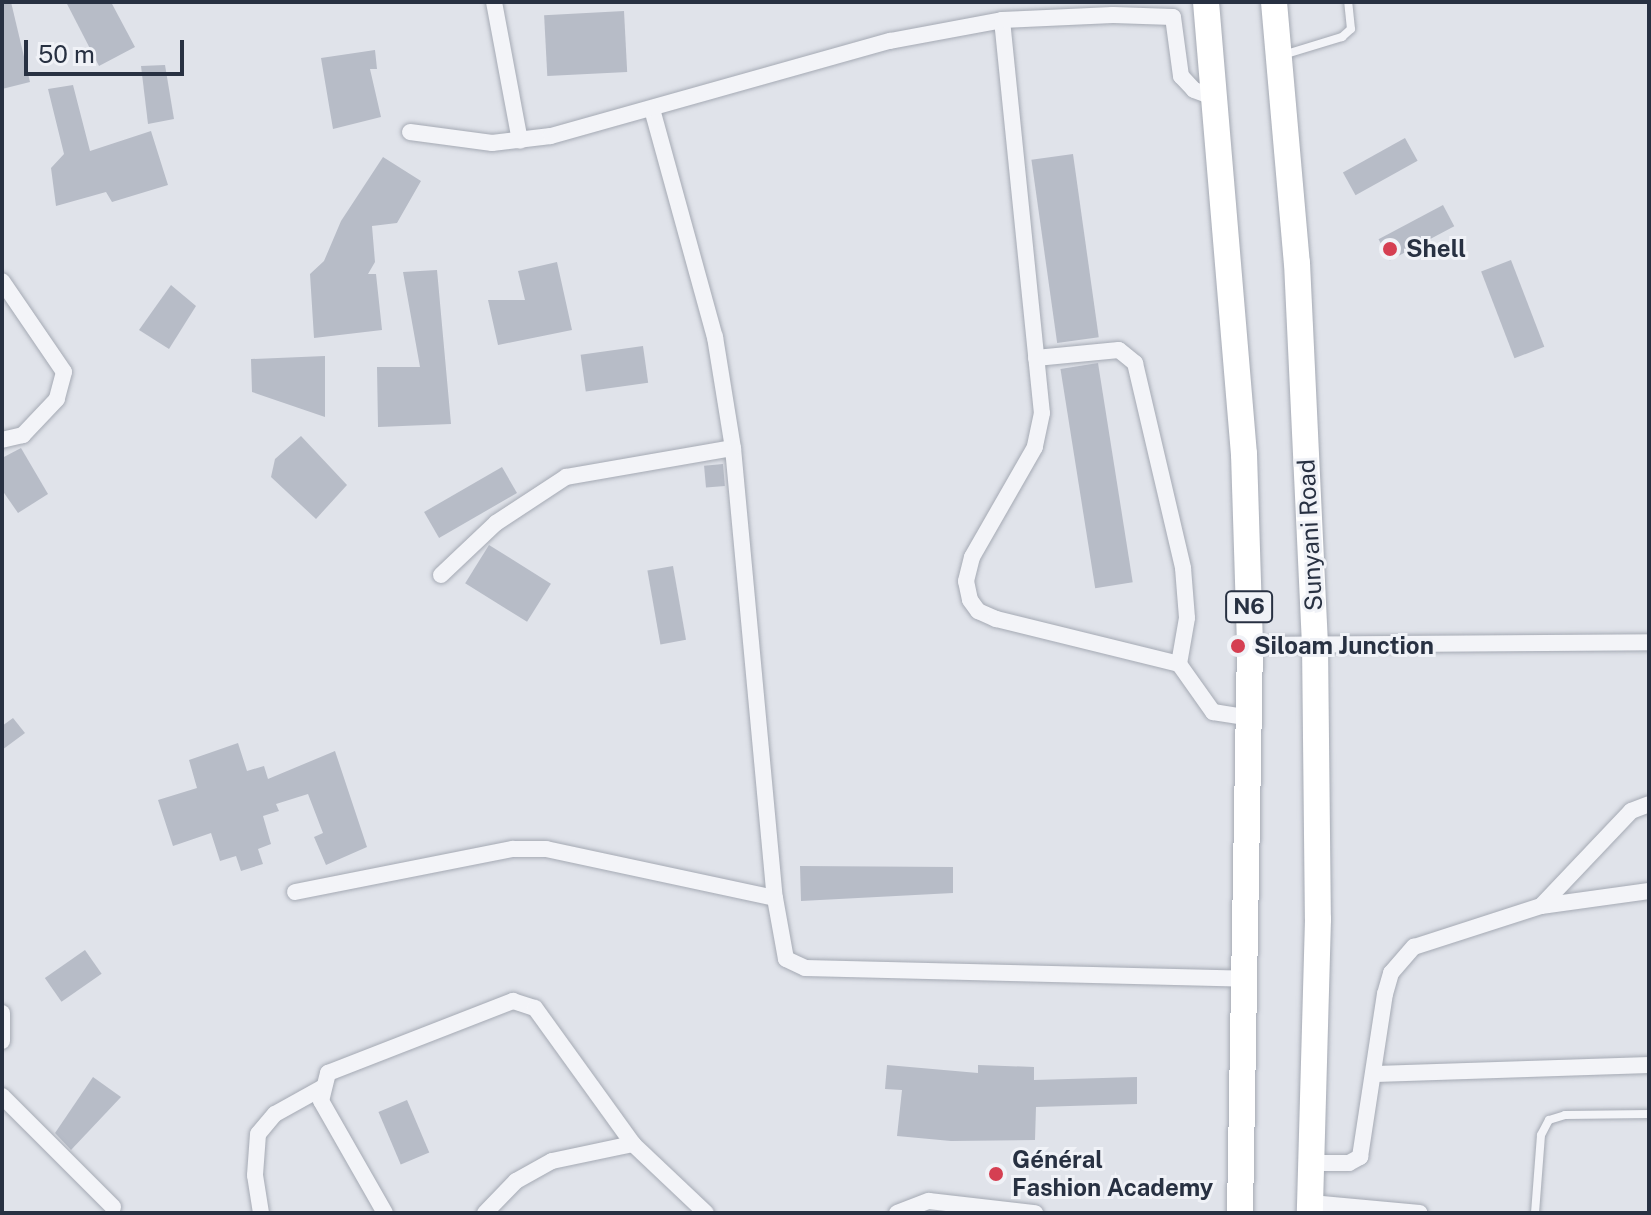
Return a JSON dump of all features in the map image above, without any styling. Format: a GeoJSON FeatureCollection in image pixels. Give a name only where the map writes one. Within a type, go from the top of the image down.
{"type":"FeatureCollection","features":[{"type":"Feature","properties":{"kind":"main road","name":"N6"},"geometry":{"type":"LineString","coordinates":[[1206,2],[1244,454],[1250,645],[1247,979],[1240,1213]]}},
{"type":"Feature","properties":{"kind":"main road","name":"Sunyani Road"},"geometry":{"type":"LineString","coordinates":[[1274,2],[1297,263],[1315,643],[1318,919],[1310,1208]]}},
{"type":"Feature","properties":{"kind":"street"},"geometry":{"type":"LineString","coordinates":[[494,2],[520,141]]}},
{"type":"Feature","properties":{"kind":"street"},"geometry":{"type":"LineString","coordinates":[[410,132],[520,141],[652,109],[890,41],[1002,20],[1172,9],[1181,76],[1194,90],[1216,98]]}},
{"type":"Feature","properties":{"kind":"street"},"geometry":{"type":"LineString","coordinates":[[1002,20],[1036,358],[1040,431],[972,557],[966,581],[970,600],[978,611],[996,619],[1179,664],[1213,712],[1249,718]]}},
{"type":"Feature","properties":{"kind":"street"},"geometry":{"type":"LineString","coordinates":[[652,109],[715,337],[733,448],[782,952],[805,968],[1247,979]]}},
{"type":"Feature","properties":{"kind":"street"},"geometry":{"type":"LineString","coordinates":[[2,281],[64,372],[57,399],[23,435],[2,440]]}},
{"type":"Feature","properties":{"kind":"street"},"geometry":{"type":"LineString","coordinates":[[1036,358],[1119,350],[1135,363],[1183,568],[1187,618],[1179,664]]}},
{"type":"Feature","properties":{"kind":"street"},"geometry":{"type":"LineString","coordinates":[[441,575],[496,523],[566,477],[733,448]]}},
{"type":"Feature","properties":{"kind":"street"},"geometry":{"type":"LineString","coordinates":[[1250,645],[1649,642]]}},
{"type":"Feature","properties":{"kind":"street"},"geometry":{"type":"LineString","coordinates":[[1541,906],[1631,811],[1649,804]]}},
{"type":"Feature","properties":{"kind":"street"},"geometry":{"type":"LineString","coordinates":[[295,892],[513,849],[546,849],[775,898]]}},
{"type":"Feature","properties":{"kind":"street"},"geometry":{"type":"LineString","coordinates":[[1312,1163],[1349,1163],[1360,1157],[1376,1074],[1385,994],[1402,957],[1414,947],[1541,906],[1649,891]]}},
{"type":"Feature","properties":{"kind":"street"},"geometry":{"type":"LineString","coordinates":[[385,1213],[328,1115],[322,1088],[328,1073],[339,1065],[513,1001],[535,1008],[633,1144],[706,1213]]}},
{"type":"Feature","properties":{"kind":"street"},"geometry":{"type":"LineString","coordinates":[[2,1013],[2,1041]]}},
{"type":"Feature","properties":{"kind":"street"},"geometry":{"type":"LineString","coordinates":[[1376,1074],[1649,1065]]}},
{"type":"Feature","properties":{"kind":"street"},"geometry":{"type":"LineString","coordinates":[[261,1213],[255,1175],[258,1134],[275,1114],[322,1088]]}},
{"type":"Feature","properties":{"kind":"street"},"geometry":{"type":"LineString","coordinates":[[2,1096],[113,1207]]}},
{"type":"Feature","properties":{"kind":"street"},"geometry":{"type":"LineString","coordinates":[[485,1213],[516,1181],[552,1161],[633,1144]]}},
{"type":"Feature","properties":{"kind":"street"},"geometry":{"type":"LineString","coordinates":[[897,1213],[929,1201],[1035,1213]]}},
{"type":"Feature","properties":{"kind":"street"},"geometry":{"type":"LineString","coordinates":[[1310,1208],[1420,1213]]}},
{"type":"Feature","properties":{"kind":"lane"},"geometry":{"type":"LineString","coordinates":[[1279,56],[1342,37],[1351,29],[1348,2]]}},
{"type":"Feature","properties":{"kind":"lane"},"geometry":{"type":"LineString","coordinates":[[1535,1213],[1541,1135],[1549,1120],[1565,1115],[1649,1114]]}},
{"type":"Feature","properties":{"kind":"building"},"geometry":{"type":"Polygon","coordinates":[[[2,2],[11,2],[30,82],[2,89],[2,2]]]}},
{"type":"Feature","properties":{"kind":"building"},"geometry":{"type":"Polygon","coordinates":[[[66,2],[111,2],[135,47],[99,66],[66,2]]]}},
{"type":"Feature","properties":{"kind":"building"},"geometry":{"type":"Polygon","coordinates":[[[624,11],[627,72],[547,76],[544,15],[624,11]]]}},
{"type":"Feature","properties":{"kind":"building"},"geometry":{"type":"Polygon","coordinates":[[[375,50],[377,69],[370,69],[381,117],[333,129],[321,58],[375,50]]]}},
{"type":"Feature","properties":{"kind":"building"},"geometry":{"type":"Polygon","coordinates":[[[165,65],[174,119],[148,124],[141,66],[165,65]]]}},
{"type":"Feature","properties":{"kind":"building"},"geometry":{"type":"Polygon","coordinates":[[[73,85],[90,151],[151,131],[168,185],[112,202],[106,192],[56,206],[51,168],[64,154],[48,89],[73,85]]]}},
{"type":"Feature","properties":{"kind":"building"},"geometry":{"type":"Polygon","coordinates":[[[1405,138],[1418,161],[1356,195],[1343,172],[1405,138]]]}},
{"type":"Feature","properties":{"kind":"building"},"geometry":{"type":"Polygon","coordinates":[[[1073,154],[1099,337],[1057,343],[1031,160],[1073,154]]]}},
{"type":"Feature","properties":{"kind":"building"},"geometry":{"type":"Polygon","coordinates":[[[383,157],[421,181],[397,223],[372,226],[375,262],[368,274],[376,274],[382,330],[314,338],[310,274],[324,261],[341,221],[383,157]]]}},
{"type":"Feature","properties":{"kind":"building"},"geometry":{"type":"Polygon","coordinates":[[[1443,205],[1454,226],[1390,260],[1379,239],[1443,205]]]}},
{"type":"Feature","properties":{"kind":"building"},"geometry":{"type":"Polygon","coordinates":[[[1511,260],[1544,347],[1514,358],[1481,271],[1511,260]]]}},
{"type":"Feature","properties":{"kind":"building"},"geometry":{"type":"Polygon","coordinates":[[[557,262],[572,330],[498,345],[488,300],[525,300],[518,271],[557,262]]]}},
{"type":"Feature","properties":{"kind":"building"},"geometry":{"type":"Polygon","coordinates":[[[437,270],[451,424],[378,427],[377,367],[420,367],[403,272],[437,270]]]}},
{"type":"Feature","properties":{"kind":"building"},"geometry":{"type":"Polygon","coordinates":[[[171,285],[196,306],[169,349],[139,330],[171,285]]]}},
{"type":"Feature","properties":{"kind":"building"},"geometry":{"type":"Polygon","coordinates":[[[643,346],[648,383],[586,391],[581,355],[643,346]]]}},
{"type":"Feature","properties":{"kind":"building"},"geometry":{"type":"Polygon","coordinates":[[[325,356],[325,417],[252,392],[251,359],[325,356]]]}},
{"type":"Feature","properties":{"kind":"building"},"geometry":{"type":"Polygon","coordinates":[[[1098,363],[1133,582],[1095,588],[1060,369],[1098,363]]]}},
{"type":"Feature","properties":{"kind":"building"},"geometry":{"type":"Polygon","coordinates":[[[301,436],[347,485],[316,519],[271,477],[275,459],[301,436]]]}},
{"type":"Feature","properties":{"kind":"building"},"geometry":{"type":"Polygon","coordinates":[[[21,448],[48,494],[18,513],[2,490],[2,458],[21,448]]]}},
{"type":"Feature","properties":{"kind":"building"},"geometry":{"type":"Polygon","coordinates":[[[723,464],[725,486],[706,488],[704,466],[723,464]]]}},
{"type":"Feature","properties":{"kind":"building"},"geometry":{"type":"Polygon","coordinates":[[[502,467],[517,493],[439,538],[424,512],[502,467]]]}},
{"type":"Feature","properties":{"kind":"building"},"geometry":{"type":"Polygon","coordinates":[[[489,545],[551,584],[527,622],[465,583],[489,545]]]}},
{"type":"Feature","properties":{"kind":"building"},"geometry":{"type":"Polygon","coordinates":[[[673,566],[686,640],[660,644],[647,571],[673,566]]]}},
{"type":"Feature","properties":{"kind":"building"},"geometry":{"type":"Polygon","coordinates":[[[13,718],[25,733],[2,750],[2,726],[13,718]]]}},
{"type":"Feature","properties":{"kind":"building"},"geometry":{"type":"Polygon","coordinates":[[[238,743],[247,771],[264,766],[268,779],[335,751],[367,847],[326,865],[314,837],[323,833],[308,794],[276,804],[279,811],[263,816],[271,844],[258,849],[263,864],[241,871],[236,856],[220,861],[211,833],[173,846],[158,800],[197,788],[189,760],[238,743]]]}},
{"type":"Feature","properties":{"kind":"building"},"geometry":{"type":"Polygon","coordinates":[[[800,866],[953,867],[953,893],[801,901],[800,866]]]}},
{"type":"Feature","properties":{"kind":"building"},"geometry":{"type":"Polygon","coordinates":[[[85,950],[102,974],[61,1002],[45,978],[85,950]]]}},
{"type":"Feature","properties":{"kind":"building"},"geometry":{"type":"Polygon","coordinates":[[[887,1065],[978,1073],[978,1065],[1034,1067],[1034,1080],[1137,1077],[1137,1104],[1036,1107],[1035,1140],[951,1141],[897,1136],[902,1090],[885,1089],[887,1065]]]}},
{"type":"Feature","properties":{"kind":"building"},"geometry":{"type":"Polygon","coordinates":[[[93,1077],[121,1097],[71,1150],[55,1133],[93,1077]]]}},
{"type":"Feature","properties":{"kind":"building"},"geometry":{"type":"Polygon","coordinates":[[[407,1100],[429,1152],[401,1165],[378,1112],[407,1100]]]}},
{"type":"Feature","properties":{"kind":"place","name":"Shell"},"geometry":{"type":"Point","coordinates":[1390,249]}},
{"type":"Feature","properties":{"kind":"place","name":"Siloam Junction"},"geometry":{"type":"Point","coordinates":[1238,646]}},
{"type":"Feature","properties":{"kind":"place","name":"Général Fashion Academy"},"geometry":{"type":"Point","coordinates":[996,1174]}}]}
